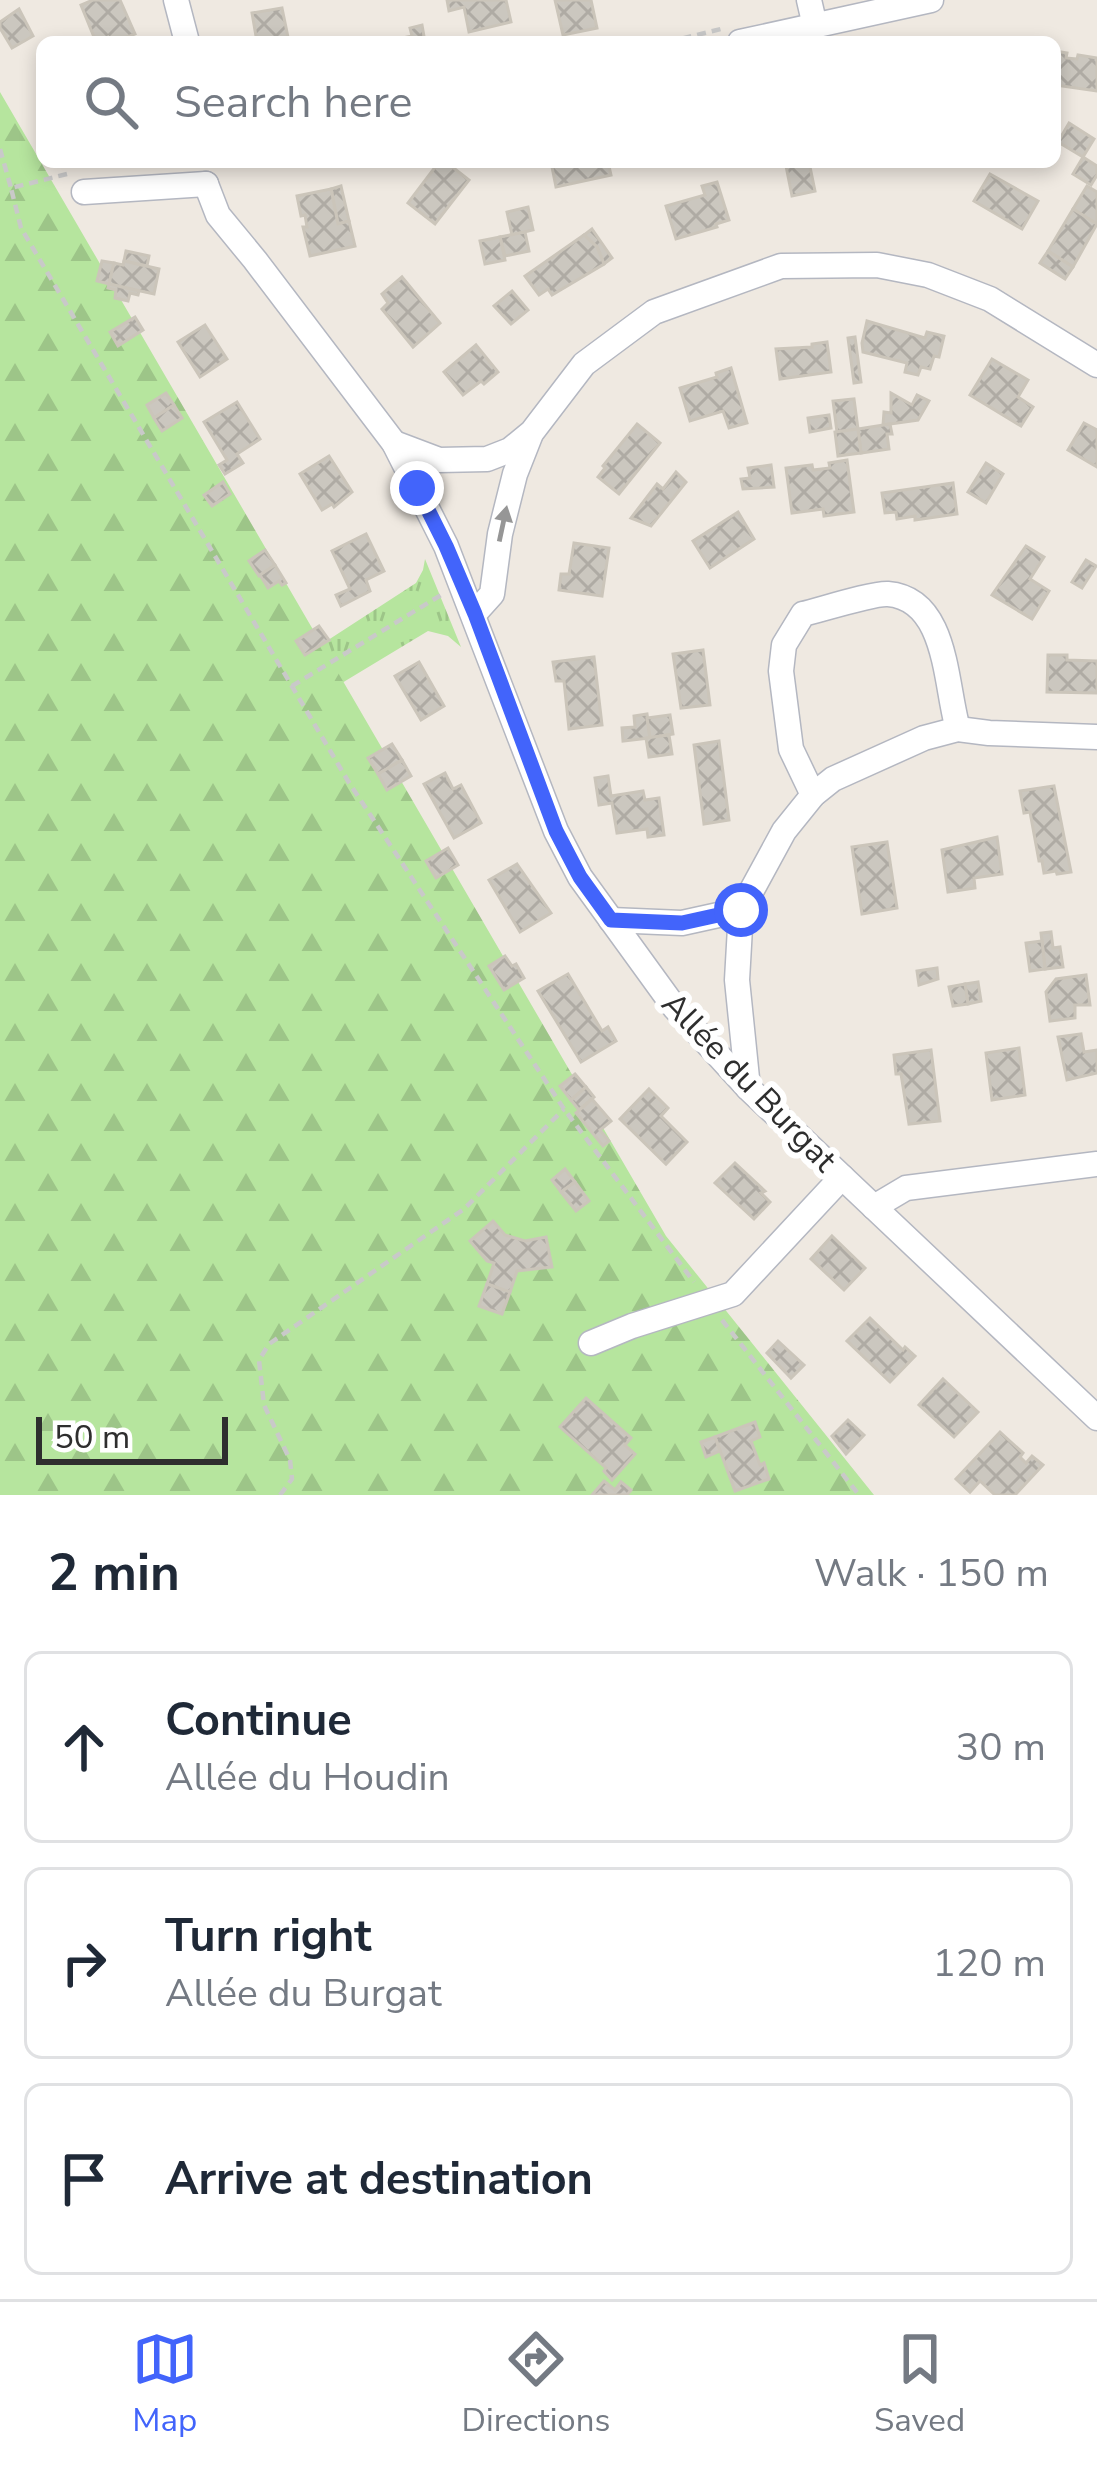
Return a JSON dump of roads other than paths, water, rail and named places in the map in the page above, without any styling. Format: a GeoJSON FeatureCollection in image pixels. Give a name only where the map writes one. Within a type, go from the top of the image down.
{"type":"FeatureCollection","features":[{"type":"Feature","properties":{"kind":"street"},"geometry":{"type":"LineString","coordinates":[[176,0],[185,36]]}},
{"type":"Feature","properties":{"kind":"street"},"geometry":{"type":"LineString","coordinates":[[809,0],[815,26]]}},
{"type":"Feature","properties":{"kind":"street"},"geometry":{"type":"LineString","coordinates":[[768,36],[931,0]]}},
{"type":"Feature","properties":{"kind":"street"},"geometry":{"type":"LineString","coordinates":[[80,182],[210,173]]}},
{"type":"Feature","properties":{"kind":"street","name":"Allée du Burgat"},"geometry":{"type":"LineString","coordinates":[[210,173],[218,215],[394,443],[446,546],[556,831],[580,877],[674,1008],[748,1088],[1097,1418]]}},
{"type":"Feature","properties":{"kind":"street"},"geometry":{"type":"LineString","coordinates":[[394,443],[439,460],[487,459],[510,450],[532,432],[584,364],[654,311],[781,266],[877,265],[928,274],[990,299],[1097,365]]}},
{"type":"Feature","properties":{"kind":"street"},"geometry":{"type":"LineString","coordinates":[[475,614],[492,594],[500,534],[515,474],[532,432]]}},
{"type":"Feature","properties":{"kind":"street"},"geometry":{"type":"LineString","coordinates":[[813,795],[791,749],[781,671],[784,645],[803,614],[887,594],[920,606],[937,631],[958,729]]}},
{"type":"Feature","properties":{"kind":"street"},"geometry":{"type":"LineString","coordinates":[[748,1088],[737,980],[741,910],[784,831],[813,795],[833,779],[924,738],[958,729],[1097,737]]}},
{"type":"Feature","properties":{"kind":"street"},"geometry":{"type":"LineString","coordinates":[[611,920],[682,923],[741,910]]}},
{"type":"Feature","properties":{"kind":"street"},"geometry":{"type":"LineString","coordinates":[[874,1208],[906,1188],[1097,1163]]}},
{"type":"Feature","properties":{"kind":"street"},"geometry":{"type":"LineString","coordinates":[[591,1343],[733,1294],[842,1177]]}}]}
